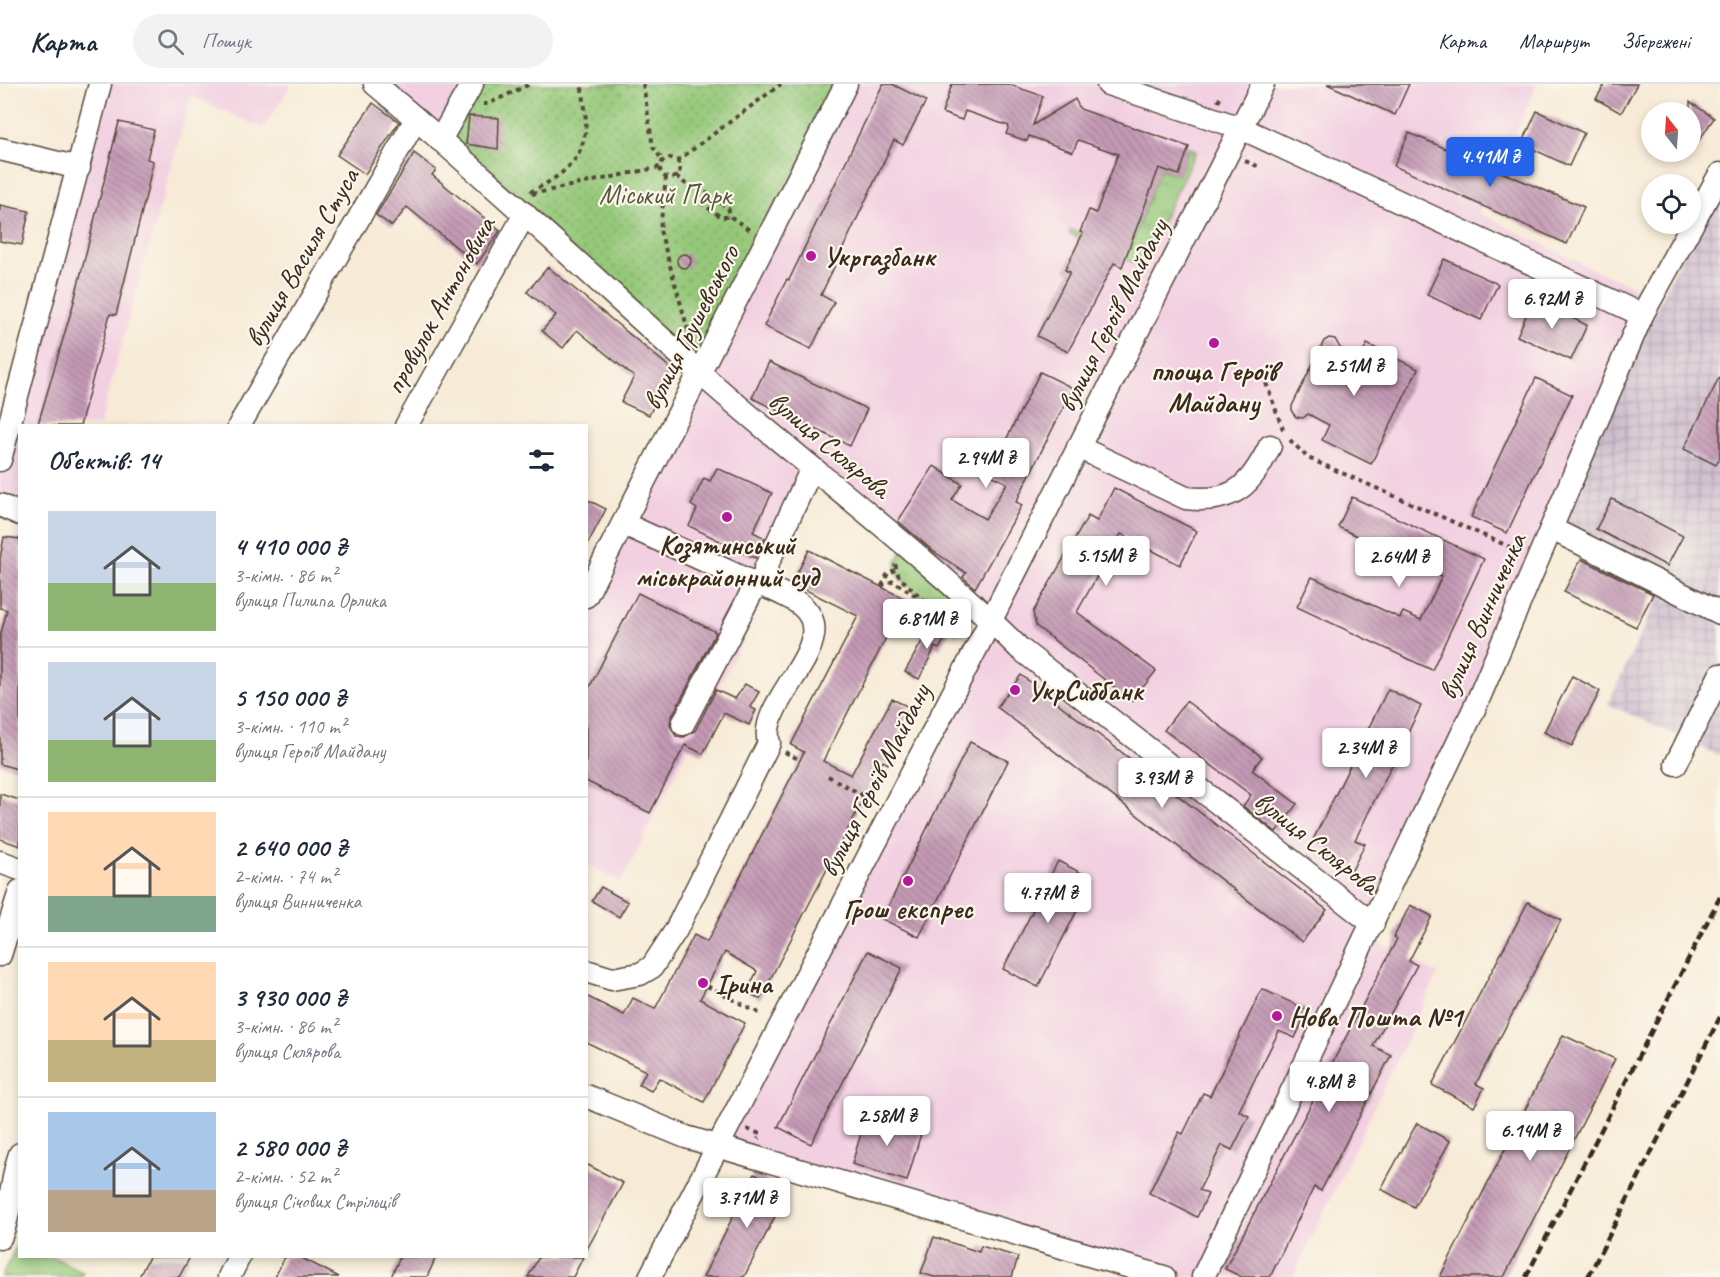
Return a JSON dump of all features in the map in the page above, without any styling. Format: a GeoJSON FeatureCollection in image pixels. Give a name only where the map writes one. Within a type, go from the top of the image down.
{"type":"FeatureCollection","features":[{"type":"Feature","properties":{"kind":"street"},"geometry":{"type":"LineString","coordinates":[[0,460],[9,393],[79,168],[100,84]]}},
{"type":"Feature","properties":{"kind":"street","name":"вулиця Склярова"},"geometry":{"type":"LineString","coordinates":[[375,84],[525,214],[700,373],[991,620],[1019,648],[1373,924]]}},
{"type":"Feature","properties":{"kind":"street","name":"вулиця Грушевського"},"geometry":{"type":"LineString","coordinates":[[588,592],[846,84]]}},
{"type":"Feature","properties":{"kind":"street"},"geometry":{"type":"LineString","coordinates":[[1108,84],[1241,128],[1642,315]]}},
{"type":"Feature","properties":{"kind":"street","name":"вулиця Героїв Майдану"},"geometry":{"type":"LineString","coordinates":[[650,1277],[991,620],[1263,84]]}},
{"type":"Feature","properties":{"kind":"street"},"geometry":{"type":"LineString","coordinates":[[440,140],[467,93]]}},
{"type":"Feature","properties":{"kind":"street","name":"вулиця Василя Стуса"},"geometry":{"type":"LineString","coordinates":[[240,424],[416,119]]}},
{"type":"Feature","properties":{"kind":"street"},"geometry":{"type":"LineString","coordinates":[[0,149],[79,168]]}},
{"type":"Feature","properties":{"kind":"street","name":"вулиця Винниченка"},"geometry":{"type":"LineString","coordinates":[[1203,1277],[1475,707],[1642,315],[1720,174]]}},
{"type":"Feature","properties":{"kind":"street","name":"провулок Антоновича"},"geometry":{"type":"LineString","coordinates":[[407,424],[525,214]]}},
{"type":"Feature","properties":{"kind":"street"},"geometry":{"type":"LineString","coordinates":[[1078,447],[1186,498],[1204,500],[1221,496],[1251,481],[1270,446]]}},
{"type":"Feature","properties":{"kind":"street"},"geometry":{"type":"LineString","coordinates":[[683,724],[763,585],[765,569],[812,468]]}},
{"type":"Feature","properties":{"kind":"street"},"geometry":{"type":"LineString","coordinates":[[0,505],[18,513]]}},
{"type":"Feature","properties":{"kind":"street"},"geometry":{"type":"LineString","coordinates":[[588,971],[612,979],[640,974],[652,967],[676,930],[769,743],[766,726],[814,637],[813,617],[804,605],[624,524]]}},
{"type":"Feature","properties":{"kind":"street"},"geometry":{"type":"LineString","coordinates":[[1552,530],[1720,613]]}},
{"type":"Feature","properties":{"kind":"street"},"geometry":{"type":"LineString","coordinates":[[1676,764],[1720,675]]}},
{"type":"Feature","properties":{"kind":"street"},"geometry":{"type":"LineString","coordinates":[[0,862],[18,868]]}},
{"type":"Feature","properties":{"kind":"street"},"geometry":{"type":"LineString","coordinates":[[0,955],[18,897]]}},
{"type":"Feature","properties":{"kind":"street"},"geometry":{"type":"LineString","coordinates":[[588,1097],[686,1137],[1164,1277]]}},
{"type":"Feature","properties":{"kind":"street"},"geometry":{"type":"LineString","coordinates":[[0,1238],[5,1225],[12,1177],[18,1160]]}},
{"type":"Feature","properties":{"kind":"street"},"geometry":{"type":"LineString","coordinates":[[229,1277],[238,1258]]}},
{"type":"Feature","properties":{"kind":"path"},"geometry":{"type":"LineString","coordinates":[[467,93],[488,104],[530,84]]}},
{"type":"Feature","properties":{"kind":"path"},"geometry":{"type":"LineString","coordinates":[[581,84],[585,104],[586,134],[580,156],[567,171],[521,196],[660,166]]}},
{"type":"Feature","properties":{"kind":"path"},"geometry":{"type":"LineString","coordinates":[[643,84],[653,147],[663,161]]}},
{"type":"Feature","properties":{"kind":"path"},"geometry":{"type":"LineString","coordinates":[[677,161],[781,84]]}},
{"type":"Feature","properties":{"kind":"path"},"geometry":{"type":"LineString","coordinates":[[676,176],[680,167],[677,161],[672,158],[663,161],[660,166],[661,173],[666,177],[676,176],[698,195],[700,202],[715,213],[721,217],[731,218],[753,232]]}},
{"type":"Feature","properties":{"kind":"path"},"geometry":{"type":"LineString","coordinates":[[666,177],[660,230],[692,344]]}},
{"type":"Feature","properties":{"kind":"path"},"geometry":{"type":"LineString","coordinates":[[698,195],[706,193],[728,208],[731,218]]}},
{"type":"Feature","properties":{"kind":"path"},"geometry":{"type":"LineString","coordinates":[[1266,383],[1285,435],[1308,458],[1526,554]]}},
{"type":"Feature","properties":{"kind":"path"},"geometry":{"type":"LineString","coordinates":[[895,570],[896,562],[905,547]]}},
{"type":"Feature","properties":{"kind":"path"},"geometry":{"type":"LineString","coordinates":[[895,570],[918,593],[919,598]]}},
{"type":"Feature","properties":{"kind":"path"},"geometry":{"type":"LineString","coordinates":[[895,570],[888,573],[881,586],[893,581],[919,598],[957,633]]}},
{"type":"Feature","properties":{"kind":"path"},"geometry":{"type":"LineString","coordinates":[[828,776],[871,800]]}},
{"type":"Feature","properties":{"kind":"path"},"geometry":{"type":"LineString","coordinates":[[707,986],[761,1014]]}},
{"type":"Feature","properties":{"kind":"shaded area"},"geometry":{"type":"Polygon","coordinates":[[[100,84],[292,84],[263,128],[191,96],[100,424],[18,424],[18,514],[0,505],[0,461],[100,84]]]}},
{"type":"Feature","properties":{"kind":"shaded area"},"geometry":{"type":"Polygon","coordinates":[[[374,84],[472,84],[440,140],[374,84]]]}},
{"type":"Feature","properties":{"kind":"shaded area"},"geometry":{"type":"Polygon","coordinates":[[[845,84],[1537,84],[1479,213],[1590,268],[1653,295],[1367,936],[1438,974],[1293,1277],[1163,1277],[719,1147],[990,620],[812,468],[769,587],[621,882],[588,865],[588,592],[845,84]]]}},
{"type":"Feature","properties":{"kind":"shaded area"},"geometry":{"type":"Polygon","coordinates":[[[1720,174],[1720,756],[1608,704],[1664,585],[1552,529],[1692,234],[1701,234],[1701,214],[1720,174]]]}},
{"type":"Feature","properties":{"kind":"green space","name":"Міський Парк"},"geometry":{"type":"Polygon","coordinates":[[[472,84],[845,84],[700,373],[440,140],[472,84]]]}},
{"type":"Feature","properties":{"kind":"green space"},"geometry":{"type":"Polygon","coordinates":[[[1189,147],[1196,151],[1140,266],[1069,234],[1071,230],[1129,251],[1160,169],[1179,175],[1189,147]]]}},
{"type":"Feature","properties":{"kind":"green space"},"geometry":{"type":"Polygon","coordinates":[[[905,547],[973,604],[957,633],[899,577],[896,565],[905,547]]]}},
{"type":"Feature","properties":{"kind":"green space"},"geometry":{"type":"Polygon","coordinates":[[[18,1243],[18,1258],[55,1258],[83,1272],[80,1277],[1,1277],[18,1243]]]}},
{"type":"Feature","properties":{"kind":"building"},"geometry":{"type":"Polygon","coordinates":[[[883,84],[892,84],[926,101],[903,145],[894,140],[821,295],[834,302],[811,349],[764,326],[787,279],[789,280],[883,84]]]}},
{"type":"Feature","properties":{"kind":"building"},"geometry":{"type":"Polygon","coordinates":[[[952,84],[1007,84],[1043,96],[1033,125],[1075,99],[1080,109],[1189,147],[1179,175],[1159,168],[1122,267],[1114,263],[1068,352],[1037,336],[1070,272],[1065,270],[1083,233],[1080,232],[1089,210],[1096,213],[1118,154],[1078,140],[1073,152],[1029,136],[1027,141],[1006,134],[1009,126],[965,111],[962,120],[942,113],[952,84]]]}},
{"type":"Feature","properties":{"kind":"building"},"geometry":{"type":"Polygon","coordinates":[[[1327,84],[1409,84],[1395,115],[1327,84]]]}},
{"type":"Feature","properties":{"kind":"building"},"geometry":{"type":"Polygon","coordinates":[[[1605,84],[1637,84],[1621,113],[1596,99],[1605,84]]]}},
{"type":"Feature","properties":{"kind":"building"},"geometry":{"type":"Polygon","coordinates":[[[373,103],[399,122],[365,174],[337,155],[373,103]]]}},
{"type":"Feature","properties":{"kind":"building"},"geometry":{"type":"Polygon","coordinates":[[[1701,109],[1714,118],[1701,138],[1701,109]]]}},
{"type":"Feature","properties":{"kind":"building"},"geometry":{"type":"Polygon","coordinates":[[[1537,111],[1584,133],[1569,166],[1522,144],[1537,111]]]}},
{"type":"Feature","properties":{"kind":"building"},"geometry":{"type":"Polygon","coordinates":[[[469,116],[499,118],[498,149],[466,144],[469,116]]]}},
{"type":"Feature","properties":{"kind":"building"},"geometry":{"type":"Polygon","coordinates":[[[119,122],[154,130],[147,159],[153,161],[147,191],[116,315],[110,314],[81,424],[38,424],[73,305],[119,122]]]}},
{"type":"Feature","properties":{"kind":"building"},"geometry":{"type":"Polygon","coordinates":[[[1409,133],[1584,207],[1567,244],[1394,166],[1409,133]]]}},
{"type":"Feature","properties":{"kind":"building"},"geometry":{"type":"Polygon","coordinates":[[[414,153],[436,170],[432,175],[500,231],[477,264],[407,207],[392,226],[376,215],[414,153]]]}},
{"type":"Feature","properties":{"kind":"building"},"geometry":{"type":"Polygon","coordinates":[[[0,205],[29,211],[22,245],[0,241],[0,205]]]}},
{"type":"Feature","properties":{"kind":"building"},"geometry":{"type":"Polygon","coordinates":[[[681,254],[687,254],[691,261],[687,268],[681,268],[677,264],[677,258],[681,254]]]}},
{"type":"Feature","properties":{"kind":"building"},"geometry":{"type":"Polygon","coordinates":[[[1444,259],[1498,284],[1481,320],[1427,295],[1444,259]]]}},
{"type":"Feature","properties":{"kind":"building"},"geometry":{"type":"Polygon","coordinates":[[[548,267],[668,366],[670,373],[649,415],[621,402],[634,377],[577,330],[563,348],[542,331],[556,315],[527,292],[548,267]]]}},
{"type":"Feature","properties":{"kind":"building"},"geometry":{"type":"Polygon","coordinates":[[[1533,300],[1587,325],[1571,360],[1517,336],[1533,300]]]}},
{"type":"Feature","properties":{"kind":"building"},"geometry":{"type":"Polygon","coordinates":[[[1329,338],[1335,339],[1340,348],[1360,358],[1367,344],[1418,369],[1371,464],[1322,440],[1329,425],[1308,414],[1303,418],[1296,417],[1292,412],[1292,406],[1324,341],[1329,338]]]}},
{"type":"Feature","properties":{"kind":"building"},"geometry":{"type":"Polygon","coordinates":[[[769,362],[867,409],[850,446],[752,398],[769,362]]]}},
{"type":"Feature","properties":{"kind":"building"},"geometry":{"type":"Polygon","coordinates":[[[1040,372],[1073,388],[1016,502],[1022,505],[975,588],[963,577],[966,573],[933,551],[898,521],[934,466],[962,484],[952,500],[985,519],[1007,483],[989,474],[1040,372]]]}},
{"type":"Feature","properties":{"kind":"building"},"geometry":{"type":"Polygon","coordinates":[[[1720,376],[1720,457],[1716,465],[1684,449],[1720,376]]]}},
{"type":"Feature","properties":{"kind":"building"},"geometry":{"type":"Polygon","coordinates":[[[1536,378],[1572,395],[1507,533],[1471,517],[1536,378]]]}},
{"type":"Feature","properties":{"kind":"building","name":"Козятинський міськрайонний суд"},"geometry":{"type":"Polygon","coordinates":[[[717,468],[772,493],[753,532],[765,538],[755,558],[689,526],[697,509],[691,505],[704,478],[710,481],[717,468]]]}},
{"type":"Feature","properties":{"kind":"building"},"geometry":{"type":"Polygon","coordinates":[[[1114,488],[1197,531],[1180,565],[1121,534],[1077,612],[1156,671],[1132,701],[1036,626],[1033,612],[1088,516],[1097,521],[1114,488]]]}},
{"type":"Feature","properties":{"kind":"building"},"geometry":{"type":"Polygon","coordinates":[[[1352,497],[1484,559],[1432,670],[1297,607],[1312,577],[1400,618],[1403,612],[1421,620],[1442,576],[1338,527],[1352,497]]]}},
{"type":"Feature","properties":{"kind":"building"},"geometry":{"type":"Polygon","coordinates":[[[1612,499],[1683,536],[1667,566],[1596,529],[1612,499]]]}},
{"type":"Feature","properties":{"kind":"building"},"geometry":{"type":"Polygon","coordinates":[[[588,500],[606,509],[588,543],[588,500]]]}},
{"type":"Feature","properties":{"kind":"building"},"geometry":{"type":"Polygon","coordinates":[[[4,537],[18,539],[18,769],[0,764],[0,637],[7,610],[0,608],[0,558],[4,537]]]}},
{"type":"Feature","properties":{"kind":"building"},"geometry":{"type":"Polygon","coordinates":[[[809,550],[911,602],[894,635],[889,632],[823,761],[851,775],[892,699],[909,707],[905,714],[908,716],[898,734],[902,736],[888,764],[883,761],[760,999],[747,992],[757,971],[725,952],[700,999],[745,1023],[704,1102],[659,1078],[651,1091],[639,1085],[646,1071],[588,1043],[588,997],[624,1015],[633,998],[655,1009],[694,935],[707,942],[804,752],[791,745],[858,616],[792,583],[809,550]]]}},
{"type":"Feature","properties":{"kind":"building"},"geometry":{"type":"Polygon","coordinates":[[[1581,559],[1653,594],[1636,627],[1564,592],[1581,559]]]}},
{"type":"Feature","properties":{"kind":"building"},"geometry":{"type":"Polygon","coordinates":[[[638,593],[716,632],[671,718],[670,725],[676,736],[684,737],[695,731],[716,690],[735,699],[745,684],[759,692],[750,707],[756,710],[749,725],[724,713],[703,754],[685,745],[650,813],[588,782],[588,690],[638,593]]]}},
{"type":"Feature","properties":{"kind":"building"},"geometry":{"type":"Polygon","coordinates":[[[932,623],[949,632],[939,649],[935,647],[919,679],[905,672],[932,623]]]}},
{"type":"Feature","properties":{"kind":"building"},"geometry":{"type":"Polygon","coordinates":[[[1021,675],[1327,910],[1302,942],[997,707],[1021,675]]]}},
{"type":"Feature","properties":{"kind":"building"},"geometry":{"type":"Polygon","coordinates":[[[1572,676],[1600,691],[1572,746],[1544,732],[1572,676]]]}},
{"type":"Feature","properties":{"kind":"building"},"geometry":{"type":"Polygon","coordinates":[[[1388,689],[1421,706],[1355,840],[1365,844],[1352,870],[1327,858],[1331,848],[1313,840],[1388,689]]]}},
{"type":"Feature","properties":{"kind":"building"},"geometry":{"type":"Polygon","coordinates":[[[1186,701],[1262,757],[1252,770],[1297,804],[1276,832],[1243,806],[1251,795],[1164,730],[1186,701]]]}},
{"type":"Feature","properties":{"kind":"building"},"geometry":{"type":"Polygon","coordinates":[[[970,742],[1008,761],[919,937],[882,919],[970,742]]]}},
{"type":"Feature","properties":{"kind":"building"},"geometry":{"type":"Polygon","coordinates":[[[0,794],[18,799],[18,845],[0,839],[0,794]]]}},
{"type":"Feature","properties":{"kind":"building"},"geometry":{"type":"Polygon","coordinates":[[[1058,861],[1093,879],[1038,987],[1003,969],[1058,861]]]}},
{"type":"Feature","properties":{"kind":"building"},"geometry":{"type":"Polygon","coordinates":[[[601,887],[628,902],[619,917],[592,901],[601,887]]]}},
{"type":"Feature","properties":{"kind":"building"},"geometry":{"type":"Polygon","coordinates":[[[1528,902],[1561,920],[1476,1084],[1484,1088],[1474,1107],[1432,1085],[1528,902]]]}},
{"type":"Feature","properties":{"kind":"building"},"geometry":{"type":"Polygon","coordinates":[[[1410,905],[1432,916],[1409,961],[1417,965],[1373,1046],[1391,1055],[1321,1191],[1314,1187],[1270,1277],[1242,1277],[1225,1269],[1397,939],[1394,937],[1410,905]]]}},
{"type":"Feature","properties":{"kind":"building"},"geometry":{"type":"Polygon","coordinates":[[[868,951],[902,968],[811,1144],[778,1127],[868,951]]]}},
{"type":"Feature","properties":{"kind":"building"},"geometry":{"type":"Polygon","coordinates":[[[1262,989],[1308,1010],[1295,1038],[1279,1031],[1239,1111],[1249,1116],[1232,1150],[1222,1145],[1199,1190],[1208,1194],[1197,1217],[1149,1193],[1179,1132],[1183,1134],[1203,1093],[1210,1096],[1262,989]]]}},
{"type":"Feature","properties":{"kind":"building"},"geometry":{"type":"Polygon","coordinates":[[[1563,1035],[1615,1059],[1504,1277],[1440,1277],[1563,1035]]]}},
{"type":"Feature","properties":{"kind":"building"},"geometry":{"type":"Polygon","coordinates":[[[867,1113],[922,1130],[907,1181],[852,1164],[867,1113]]]}},
{"type":"Feature","properties":{"kind":"building"},"geometry":{"type":"Polygon","coordinates":[[[1417,1123],[1450,1141],[1414,1207],[1381,1189],[1417,1123]]]}},
{"type":"Feature","properties":{"kind":"building"},"geometry":{"type":"Polygon","coordinates":[[[588,1165],[623,1183],[588,1247],[588,1165]]]}},
{"type":"Feature","properties":{"kind":"building"},"geometry":{"type":"Polygon","coordinates":[[[754,1174],[788,1191],[744,1277],[703,1277],[754,1174]]]}},
{"type":"Feature","properties":{"kind":"building"},"geometry":{"type":"Polygon","coordinates":[[[934,1237],[979,1252],[981,1246],[1018,1257],[1012,1277],[934,1277],[921,1273],[934,1237]]]}},
{"type":"Feature","properties":{"kind":"building"},"geometry":{"type":"Polygon","coordinates":[[[148,1258],[189,1258],[179,1277],[139,1277],[148,1258]]]}},
{"type":"Feature","properties":{"kind":"building"},"geometry":{"type":"Polygon","coordinates":[[[284,1258],[302,1258],[339,1277],[275,1277],[284,1258]]]}},
{"type":"Feature","properties":{"kind":"building"},"geometry":{"type":"Polygon","coordinates":[[[400,1258],[436,1258],[427,1277],[391,1277],[400,1258]]]}},
{"type":"Feature","properties":{"kind":"building"},"geometry":{"type":"Polygon","coordinates":[[[538,1258],[582,1258],[573,1277],[528,1277],[538,1258]]]}},
{"type":"Feature","properties":{"kind":"railway"},"geometry":{"type":"LineString","coordinates":[[1526,1277],[1720,897]]}},
{"type":"Feature","properties":{"kind":"railway"},"geometry":{"type":"LineString","coordinates":[[1588,1277],[1720,1017]]}},
{"type":"Feature","properties":{"kind":"place","name":"Укргазбанк"},"geometry":{"type":"Point","coordinates":[811,256]}},
{"type":"Feature","properties":{"kind":"place","name":"площа Героїв Майдану"},"geometry":{"type":"Point","coordinates":[1214,343]}},
{"type":"Feature","properties":{"kind":"place","name":"Козятинський міськрайонний суд"},"geometry":{"type":"Point","coordinates":[727,517]}},
{"type":"Feature","properties":{"kind":"place","name":"УкрСиббанк"},"geometry":{"type":"Point","coordinates":[1015,690]}},
{"type":"Feature","properties":{"kind":"place","name":"Грош експрес"},"geometry":{"type":"Point","coordinates":[908,881]}},
{"type":"Feature","properties":{"kind":"place","name":"Ірина"},"geometry":{"type":"Point","coordinates":[703,983]}},
{"type":"Feature","properties":{"kind":"place","name":"Нова Пошта №1"},"geometry":{"type":"Point","coordinates":[1277,1016]}}]}
